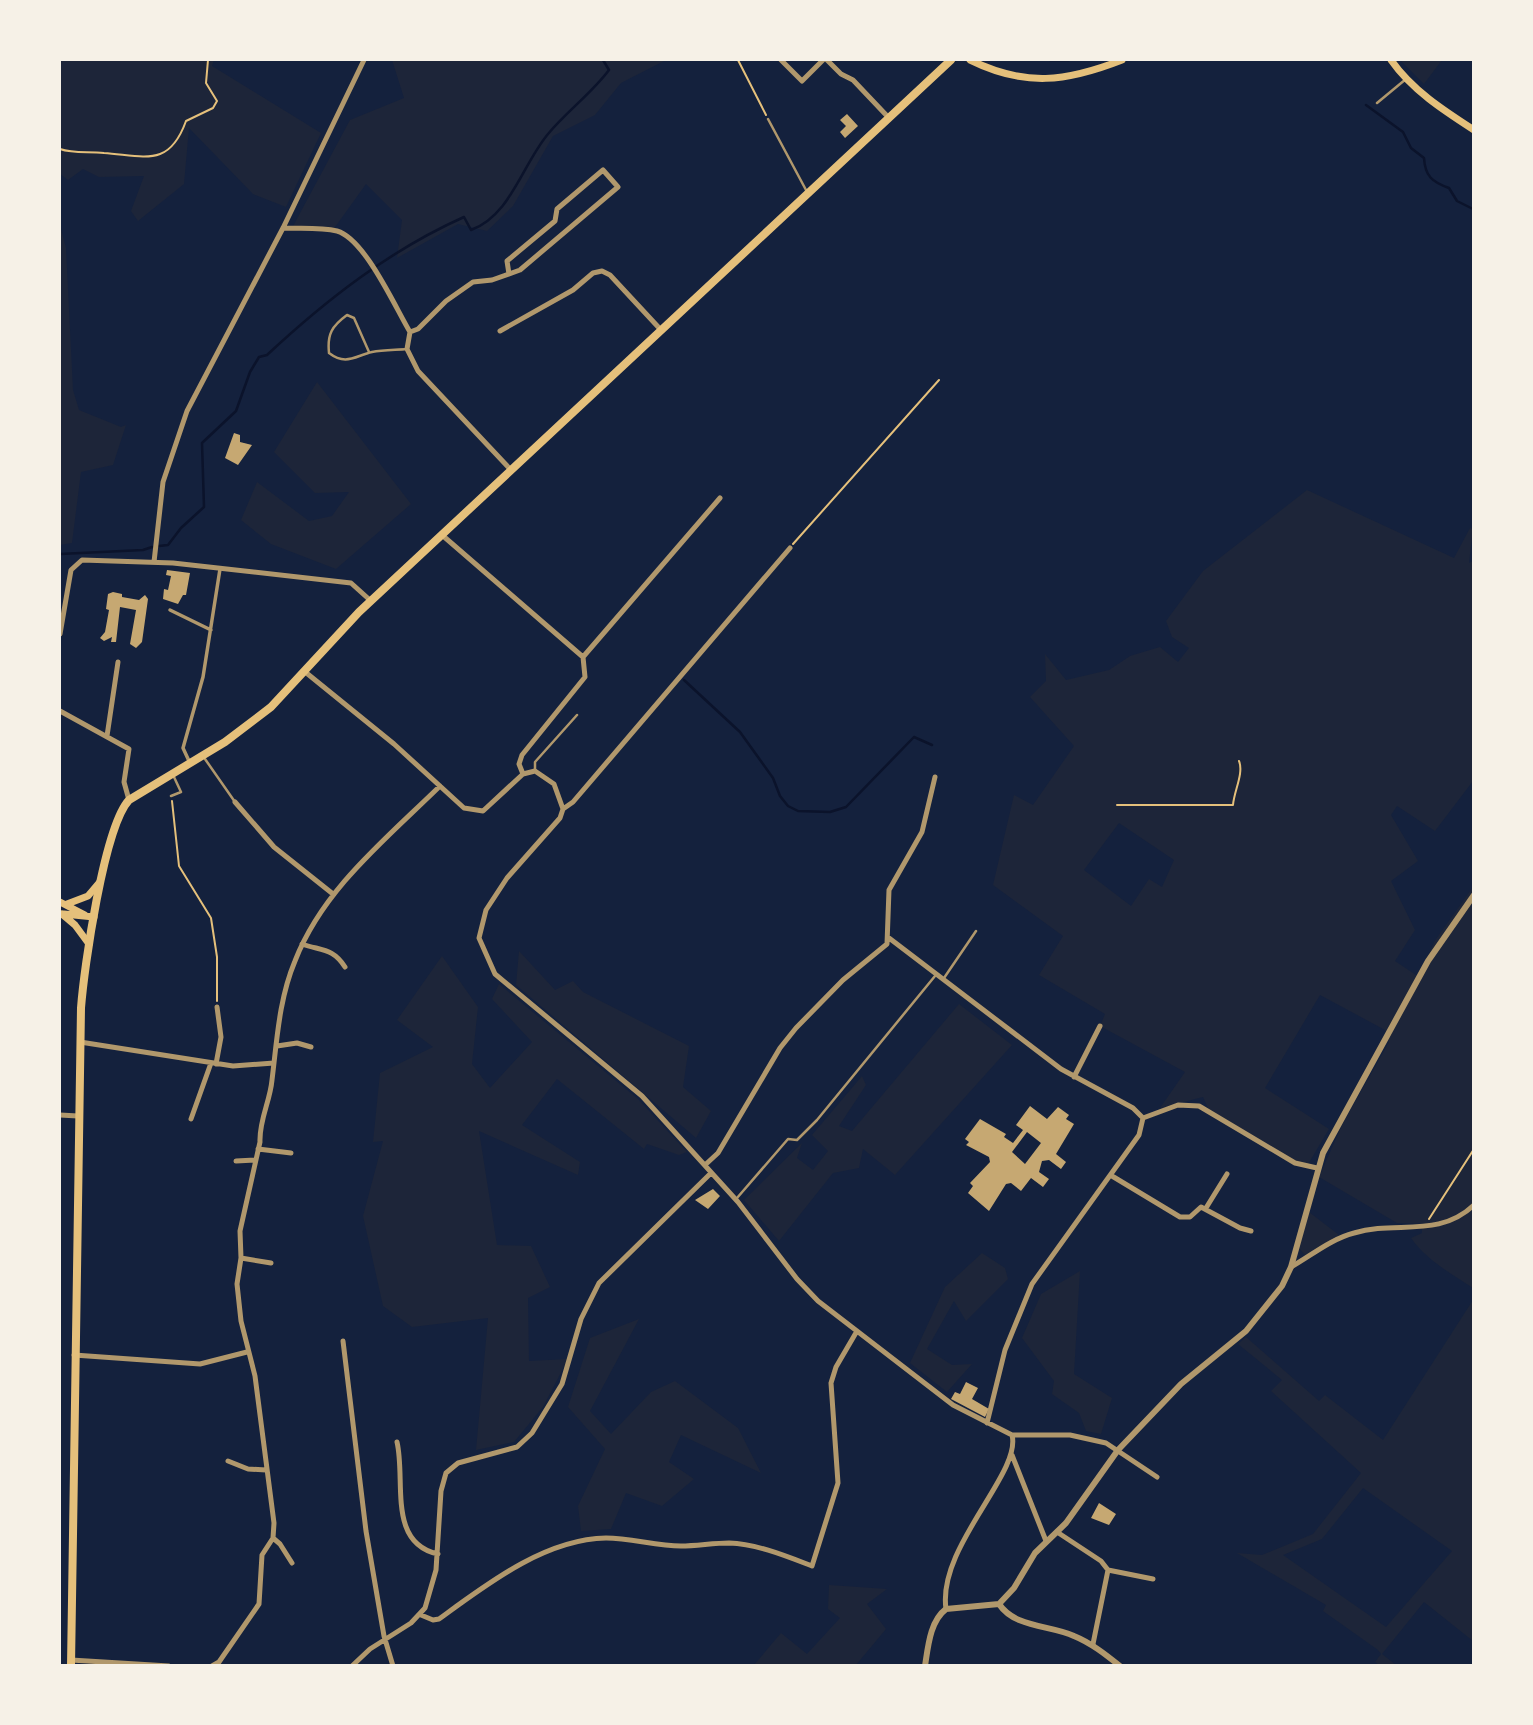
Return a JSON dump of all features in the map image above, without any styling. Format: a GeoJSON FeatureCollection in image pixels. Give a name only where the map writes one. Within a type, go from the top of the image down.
{"type":"FeatureCollection","features":[{"type":"Feature","properties":{"kind":"main road"},"geometry":{"type":"LineString","coordinates":[[71,1663],[79,1042],[90,916],[102,880],[113,829],[129,800],[203,756],[284,697],[304,671],[372,601],[951,60]]}},
{"type":"Feature","properties":{"kind":"main road"},"geometry":{"type":"LineString","coordinates":[[970,60],[1025,79],[1040,80],[1078,74],[1122,60]]}},
{"type":"Feature","properties":{"kind":"main road"},"geometry":{"type":"LineString","coordinates":[[1391,60],[1406,79],[1474,130]]}},
{"type":"Feature","properties":{"kind":"main road"},"geometry":{"type":"LineString","coordinates":[[63,903],[88,896],[102,880]]}},
{"type":"Feature","properties":{"kind":"main road"},"geometry":{"type":"LineString","coordinates":[[63,903],[90,916]]}},
{"type":"Feature","properties":{"kind":"main road"},"geometry":{"type":"LineString","coordinates":[[61,914],[90,916]]}},
{"type":"Feature","properties":{"kind":"main road"},"geometry":{"type":"LineString","coordinates":[[61,914],[75,925],[89,944]]}},
{"type":"Feature","properties":{"kind":"street"},"geometry":{"type":"LineString","coordinates":[[155,562],[159,513],[172,451],[211,362],[283,228],[363,60]]}},
{"type":"Feature","properties":{"kind":"street"},"geometry":{"type":"LineString","coordinates":[[781,60],[802,81],[825,60],[853,80],[889,118]]}},
{"type":"Feature","properties":{"kind":"street"},"geometry":{"type":"LineString","coordinates":[[410,332],[418,329],[446,301],[473,282],[492,280],[509,274],[520,270],[618,187],[603,170],[557,209],[555,221],[507,261],[509,274]]}},
{"type":"Feature","properties":{"kind":"street"},"geometry":{"type":"LineString","coordinates":[[283,228],[329,230],[349,237],[372,265],[410,332],[407,349],[418,371],[511,470]]}},
{"type":"Feature","properties":{"kind":"street"},"geometry":{"type":"LineString","coordinates":[[500,331],[573,290],[593,273],[603,271],[610,275],[661,330]]}},
{"type":"Feature","properties":{"kind":"street"},"geometry":{"type":"LineString","coordinates":[[583,657],[720,498]]}},
{"type":"Feature","properties":{"kind":"street"},"geometry":{"type":"LineString","coordinates":[[442,535],[583,657],[585,677],[522,755],[519,764],[523,774]]}},
{"type":"Feature","properties":{"kind":"street"},"geometry":{"type":"LineString","coordinates":[[790,548],[573,802],[563,809],[560,818],[512,872],[486,910],[480,924],[483,950],[490,966],[501,980],[642,1096],[705,1165],[710,1174],[736,1199],[797,1279],[857,1331],[953,1405],[987,1423],[1012,1435],[1070,1435],[1106,1443],[1157,1477]]}},
{"type":"Feature","properties":{"kind":"street"},"geometry":{"type":"LineString","coordinates":[[60,634],[71,570],[78,562],[155,562],[351,583],[372,601]]}},
{"type":"Feature","properties":{"kind":"street"},"geometry":{"type":"LineString","coordinates":[[190,763],[183,748],[203,677],[220,569]]}},
{"type":"Feature","properties":{"kind":"street"},"geometry":{"type":"LineString","coordinates":[[170,610],[211,630]]}},
{"type":"Feature","properties":{"kind":"street"},"geometry":{"type":"LineString","coordinates":[[107,736],[118,662]]}},
{"type":"Feature","properties":{"kind":"street"},"geometry":{"type":"LineString","coordinates":[[304,671],[368,722],[464,808],[477,812],[488,808],[523,774],[535,771],[554,784],[563,809]]}},
{"type":"Feature","properties":{"kind":"street"},"geometry":{"type":"LineString","coordinates":[[60,711],[124,745],[130,755],[124,782],[129,800]]}},
{"type":"Feature","properties":{"kind":"street"},"geometry":{"type":"LineString","coordinates":[[705,1165],[718,1153],[780,1048],[796,1028],[844,980],[876,956],[889,938],[889,890],[922,832],[935,776]]}},
{"type":"Feature","properties":{"kind":"street"},"geometry":{"type":"LineString","coordinates":[[212,1665],[219,1662],[259,1604],[262,1555],[265,1545],[273,1538],[274,1523],[255,1376],[247,1352],[237,1284],[241,1258],[240,1231],[274,1063],[281,1008],[302,944],[333,894],[440,786]]}},
{"type":"Feature","properties":{"kind":"street"},"geometry":{"type":"LineString","coordinates":[[235,802],[274,847],[333,894]]}},
{"type":"Feature","properties":{"kind":"street"},"geometry":{"type":"LineString","coordinates":[[999,1604],[1118,1450],[1181,1384],[1246,1331],[1270,1305],[1291,1267],[1317,1168],[1351,1099],[1428,961],[1474,895]]}},
{"type":"Feature","properties":{"kind":"street"},"geometry":{"type":"LineString","coordinates":[[889,938],[944,978],[993,1019],[1074,1077],[1133,1108],[1143,1118]]}},
{"type":"Feature","properties":{"kind":"street"},"geometry":{"type":"LineString","coordinates":[[302,944],[324,948],[338,956],[345,967]]}},
{"type":"Feature","properties":{"kind":"street"},"geometry":{"type":"LineString","coordinates":[[191,1119],[213,1063],[221,1030],[217,1007]]}},
{"type":"Feature","properties":{"kind":"street"},"geometry":{"type":"LineString","coordinates":[[1074,1077],[1100,1026]]}},
{"type":"Feature","properties":{"kind":"street"},"geometry":{"type":"LineString","coordinates":[[79,1042],[213,1063],[274,1063]]}},
{"type":"Feature","properties":{"kind":"street"},"geometry":{"type":"LineString","coordinates":[[277,1045],[297,1043],[310,1047]]}},
{"type":"Feature","properties":{"kind":"street"},"geometry":{"type":"LineString","coordinates":[[1143,1118],[1178,1105],[1199,1106],[1295,1163],[1317,1168]]}},
{"type":"Feature","properties":{"kind":"street"},"geometry":{"type":"LineString","coordinates":[[60,1115],[78,1116]]}},
{"type":"Feature","properties":{"kind":"street"},"geometry":{"type":"LineString","coordinates":[[987,1423],[1005,1350],[1032,1284],[1112,1176],[1139,1135],[1143,1118]]}},
{"type":"Feature","properties":{"kind":"street"},"geometry":{"type":"LineString","coordinates":[[258,1149],[290,1153]]}},
{"type":"Feature","properties":{"kind":"street"},"geometry":{"type":"LineString","coordinates":[[236,1161],[255,1160]]}},
{"type":"Feature","properties":{"kind":"street"},"geometry":{"type":"LineString","coordinates":[[352,1665],[421,1615],[432,1590],[438,1554],[441,1490],[446,1473],[458,1464],[505,1452],[525,1440],[552,1403],[572,1353],[581,1319],[599,1283],[710,1174]]}},
{"type":"Feature","properties":{"kind":"street"},"geometry":{"type":"LineString","coordinates":[[1206,1208],[1227,1174]]}},
{"type":"Feature","properties":{"kind":"street"},"geometry":{"type":"LineString","coordinates":[[1112,1176],[1185,1218],[1197,1209],[1206,1208],[1240,1228],[1251,1231]]}},
{"type":"Feature","properties":{"kind":"street"},"geometry":{"type":"LineString","coordinates":[[1291,1267],[1353,1233],[1391,1227],[1423,1228],[1454,1220],[1474,1205]]}},
{"type":"Feature","properties":{"kind":"street"},"geometry":{"type":"LineString","coordinates":[[241,1258],[271,1263]]}},
{"type":"Feature","properties":{"kind":"street"},"geometry":{"type":"LineString","coordinates":[[421,1615],[433,1620],[439,1619],[498,1577],[587,1539],[608,1538],[682,1546],[730,1543],[767,1550],[812,1566],[838,1483],[831,1383],[836,1367],[857,1331]]}},
{"type":"Feature","properties":{"kind":"street"},"geometry":{"type":"LineString","coordinates":[[343,1341],[366,1531],[393,1665]]}},
{"type":"Feature","properties":{"kind":"street"},"geometry":{"type":"LineString","coordinates":[[74,1355],[200,1364],[247,1352]]}},
{"type":"Feature","properties":{"kind":"street"},"geometry":{"type":"LineString","coordinates":[[1012,1435],[1012,1455],[1046,1541]]}},
{"type":"Feature","properties":{"kind":"street"},"geometry":{"type":"LineString","coordinates":[[397,1442],[407,1535],[419,1547],[438,1554]]}},
{"type":"Feature","properties":{"kind":"street"},"geometry":{"type":"LineString","coordinates":[[925,1665],[937,1619],[946,1609],[956,1555],[1012,1455]]}},
{"type":"Feature","properties":{"kind":"street"},"geometry":{"type":"LineString","coordinates":[[228,1461],[247,1469],[266,1470]]}},
{"type":"Feature","properties":{"kind":"street"},"geometry":{"type":"LineString","coordinates":[[1057,1532],[1101,1561],[1108,1570],[1153,1579]]}},
{"type":"Feature","properties":{"kind":"street"},"geometry":{"type":"LineString","coordinates":[[273,1538],[281,1544],[292,1563]]}},
{"type":"Feature","properties":{"kind":"street"},"geometry":{"type":"LineString","coordinates":[[1093,1644],[1108,1570]]}},
{"type":"Feature","properties":{"kind":"street"},"geometry":{"type":"LineString","coordinates":[[946,1609],[999,1604],[1017,1619],[1070,1634],[1093,1644],[1120,1665]]}},
{"type":"Feature","properties":{"kind":"street"},"geometry":{"type":"LineString","coordinates":[[71,1663],[169,1665]]}},
{"type":"Feature","properties":{"kind":"lane"},"geometry":{"type":"LineString","coordinates":[[1377,103],[1406,79]]}},
{"type":"Feature","properties":{"kind":"lane"},"geometry":{"type":"LineString","coordinates":[[768,119],[809,192]]}},
{"type":"Feature","properties":{"kind":"lane"},"geometry":{"type":"LineString","coordinates":[[369,352],[355,317],[347,315],[333,325],[328,340],[329,353],[338,360],[358,359],[369,352],[407,349]]}},
{"type":"Feature","properties":{"kind":"lane"},"geometry":{"type":"LineString","coordinates":[[535,771],[535,762],[577,715]]}},
{"type":"Feature","properties":{"kind":"lane"},"geometry":{"type":"LineString","coordinates":[[203,756],[235,802]]}},
{"type":"Feature","properties":{"kind":"lane"},"geometry":{"type":"LineString","coordinates":[[171,796],[181,792],[172,774]]}},
{"type":"Feature","properties":{"kind":"lane"},"geometry":{"type":"LineString","coordinates":[[944,978],[976,931]]}},
{"type":"Feature","properties":{"kind":"lane"},"geometry":{"type":"LineString","coordinates":[[736,1199],[788,1139],[797,1140],[817,1120],[937,973]]}},
{"type":"Feature","properties":{"kind":"path"},"geometry":{"type":"LineString","coordinates":[[60,149],[150,158],[165,153],[179,142],[186,121],[214,108],[217,102],[206,83],[208,60]]}},
{"type":"Feature","properties":{"kind":"path"},"geometry":{"type":"LineString","coordinates":[[738,60],[768,119]]}},
{"type":"Feature","properties":{"kind":"path"},"geometry":{"type":"LineString","coordinates":[[790,548],[939,380]]}},
{"type":"Feature","properties":{"kind":"path"},"geometry":{"type":"LineString","coordinates":[[1117,805],[1233,805],[1235,784],[1241,772],[1239,761]]}},
{"type":"Feature","properties":{"kind":"path"},"geometry":{"type":"LineString","coordinates":[[171,796],[179,866],[211,918],[217,957],[217,1007]]}},
{"type":"Feature","properties":{"kind":"path"},"geometry":{"type":"LineString","coordinates":[[1423,1228],[1474,1149]]}},
{"type":"Feature","properties":{"kind":"shaded area"},"geometry":{"type":"Polygon","coordinates":[[[60,60],[214,60],[212,66],[321,133],[286,207],[253,194],[189,128],[184,184],[138,221],[131,211],[144,176],[99,177],[83,169],[68,180],[60,174],[60,60]]]}},
{"type":"Feature","properties":{"kind":"shaded area"},"geometry":{"type":"Polygon","coordinates":[[[392,60],[666,60],[621,83],[595,115],[553,136],[513,206],[487,231],[458,224],[397,258],[402,220],[366,184],[333,230],[292,228],[350,120],[404,98],[392,60]]]}},
{"type":"Feature","properties":{"kind":"shaded area"},"geometry":{"type":"Polygon","coordinates":[[[1400,60],[1442,60],[1424,84],[1400,60]]]}},
{"type":"Feature","properties":{"kind":"shaded area"},"geometry":{"type":"Polygon","coordinates":[[[60,225],[66,248],[73,390],[79,410],[121,427],[126,425],[113,465],[81,472],[72,543],[60,545],[60,225]]]}},
{"type":"Feature","properties":{"kind":"shaded area"},"geometry":{"type":"Polygon","coordinates":[[[317,382],[411,504],[336,569],[271,544],[241,520],[257,482],[309,521],[332,516],[349,492],[315,493],[274,452],[317,382]]]}},
{"type":"Feature","properties":{"kind":"shaded area"},"geometry":{"type":"Polygon","coordinates":[[[1307,490],[1454,558],[1470,528],[1473,529],[1469,563],[1473,561],[1473,781],[1435,831],[1397,806],[1391,815],[1418,861],[1391,881],[1415,930],[1395,961],[1419,977],[1434,942],[1473,887],[1473,1288],[1440,1266],[1417,1246],[1411,1238],[1422,1233],[1422,1224],[1397,1223],[1319,1177],[1342,1125],[1389,1042],[1385,1030],[1320,995],[1265,1088],[1329,1129],[1307,1166],[1301,1165],[1211,1115],[1203,1097],[1160,1108],[1185,1072],[1100,1026],[1105,1014],[1039,975],[1063,936],[993,885],[1014,795],[1033,805],[1074,746],[1030,697],[1046,681],[1045,654],[1066,680],[1109,670],[1130,656],[1160,647],[1178,662],[1189,648],[1172,637],[1166,621],[1203,571],[1307,490]],[[1119,823],[1084,870],[1131,906],[1149,879],[1162,887],[1174,860],[1119,823]]]}},
{"type":"Feature","properties":{"kind":"shaded area"},"geometry":{"type":"Polygon","coordinates":[[[519,951],[555,990],[573,981],[583,992],[689,1046],[683,1087],[711,1111],[696,1138],[516,985],[519,951]]]}},
{"type":"Feature","properties":{"kind":"shaded area"},"geometry":{"type":"Polygon","coordinates":[[[442,956],[478,1007],[472,1064],[490,1088],[532,1042],[492,999],[499,984],[638,1099],[687,1152],[679,1155],[647,1144],[644,1149],[557,1079],[522,1125],[580,1162],[578,1175],[479,1131],[497,1245],[531,1246],[550,1287],[528,1298],[529,1361],[568,1359],[543,1407],[514,1442],[476,1450],[488,1318],[412,1327],[383,1306],[363,1216],[383,1141],[373,1142],[380,1073],[433,1047],[397,1020],[442,956]]]}},
{"type":"Feature","properties":{"kind":"shaded area"},"geometry":{"type":"Polygon","coordinates":[[[959,1004],[1012,1045],[895,1175],[863,1149],[859,1168],[833,1173],[779,1241],[744,1200],[802,1143],[797,1158],[813,1170],[828,1151],[812,1135],[862,1076],[866,1085],[839,1126],[852,1131],[959,1004]]]}},
{"type":"Feature","properties":{"kind":"shaded area"},"geometry":{"type":"Polygon","coordinates":[[[1309,1212],[1339,1235],[1305,1255],[1299,1248],[1309,1212]]]}},
{"type":"Feature","properties":{"kind":"shaded area"},"geometry":{"type":"Polygon","coordinates":[[[982,1253],[1005,1268],[1008,1279],[966,1321],[954,1301],[927,1349],[952,1365],[972,1364],[947,1392],[910,1363],[945,1287],[982,1253]]]}},
{"type":"Feature","properties":{"kind":"shaded area"},"geometry":{"type":"Polygon","coordinates":[[[1080,1271],[1074,1374],[1112,1398],[1101,1434],[1086,1431],[1079,1413],[1052,1394],[1054,1381],[1022,1338],[1041,1294],[1080,1271]]]}},
{"type":"Feature","properties":{"kind":"shaded area"},"geometry":{"type":"Polygon","coordinates":[[[1473,1300],[1473,1641],[1424,1602],[1382,1654],[1396,1665],[1379,1665],[1375,1662],[1381,1654],[1378,1650],[1323,1611],[1326,1605],[1237,1553],[1262,1555],[1313,1534],[1361,1473],[1271,1391],[1282,1380],[1238,1344],[1246,1337],[1319,1401],[1325,1395],[1383,1440],[1473,1300]],[[1363,1488],[1322,1539],[1283,1555],[1386,1627],[1452,1551],[1363,1488]]]}},
{"type":"Feature","properties":{"kind":"shaded area"},"geometry":{"type":"Polygon","coordinates":[[[639,1319],[590,1411],[611,1434],[651,1392],[675,1381],[738,1428],[761,1473],[681,1435],[669,1462],[694,1479],[662,1506],[626,1493],[611,1529],[581,1531],[578,1506],[605,1449],[568,1407],[590,1338],[639,1319]]]}},
{"type":"Feature","properties":{"kind":"shaded area"},"geometry":{"type":"Polygon","coordinates":[[[829,1585],[887,1589],[867,1604],[886,1629],[856,1665],[754,1665],[781,1633],[807,1654],[840,1618],[828,1609],[829,1585]]]}},
{"type":"Feature","properties":{"kind":"building"},"geometry":{"type":"Polygon","coordinates":[[[847,114],[858,126],[845,138],[840,132],[846,126],[840,120],[847,114]]]}},
{"type":"Feature","properties":{"kind":"building"},"geometry":{"type":"Polygon","coordinates":[[[234,433],[240,435],[240,442],[252,445],[238,465],[225,458],[234,433]]]}},
{"type":"Feature","properties":{"kind":"building"},"geometry":{"type":"Polygon","coordinates":[[[167,570],[190,573],[186,595],[183,595],[178,604],[163,599],[164,589],[168,590],[171,576],[166,575],[167,570]]]}},
{"type":"Feature","properties":{"kind":"building"},"geometry":{"type":"Polygon","coordinates":[[[108,594],[122,594],[122,597],[139,600],[145,595],[148,599],[142,642],[136,648],[130,644],[136,610],[120,607],[116,642],[111,642],[112,637],[104,641],[100,638],[105,632],[109,610],[106,609],[108,594]]]}},
{"type":"Feature","properties":{"kind":"building"},"geometry":{"type":"Polygon","coordinates":[[[1030,1106],[1047,1119],[1058,1107],[1069,1115],[1066,1119],[1074,1124],[1056,1154],[1066,1162],[1061,1169],[1049,1160],[1042,1161],[1039,1172],[1049,1179],[1043,1187],[1031,1178],[1021,1191],[1011,1183],[1006,1184],[989,1211],[968,1193],[973,1186],[970,1183],[990,1162],[989,1157],[966,1145],[969,1142],[965,1139],[980,1119],[1006,1134],[1004,1137],[1013,1143],[1023,1130],[1016,1125],[1030,1106]],[[1027,1132],[1012,1152],[1025,1164],[1041,1143],[1027,1132]]]}},
{"type":"Feature","properties":{"kind":"building"},"geometry":{"type":"Polygon","coordinates":[[[713,1189],[720,1196],[708,1209],[695,1200],[713,1189]]]}},
{"type":"Feature","properties":{"kind":"building"},"geometry":{"type":"Polygon","coordinates":[[[966,1382],[978,1388],[972,1399],[989,1409],[985,1417],[951,1399],[955,1392],[960,1394],[966,1382]]]}},
{"type":"Feature","properties":{"kind":"building"},"geometry":{"type":"Polygon","coordinates":[[[1099,1503],[1116,1514],[1109,1525],[1091,1518],[1099,1503]]]}},
{"type":"Feature","properties":{"kind":"waterway"},"geometry":{"type":"LineString","coordinates":[[159,546],[168,545],[181,528],[204,507],[202,443],[236,411],[250,372],[259,357],[267,355],[312,315],[360,278],[410,245],[464,217],[471,230],[485,223],[506,201],[548,134],[609,70],[603,60]]}},
{"type":"Feature","properties":{"kind":"waterway"},"geometry":{"type":"LineString","coordinates":[[1050,60],[1069,60]]}},
{"type":"Feature","properties":{"kind":"waterway"},"geometry":{"type":"LineString","coordinates":[[1366,105],[1403,132],[1411,148],[1424,158],[1431,178],[1449,188],[1457,201],[1473,209]]}},
{"type":"Feature","properties":{"kind":"waterway"},"geometry":{"type":"LineString","coordinates":[[60,554],[143,550],[152,547]]}},
{"type":"Feature","properties":{"kind":"waterway"},"geometry":{"type":"LineString","coordinates":[[684,680],[740,732],[773,778],[780,796],[788,806],[798,811],[830,812],[846,807],[914,737],[932,745]]}}]}
